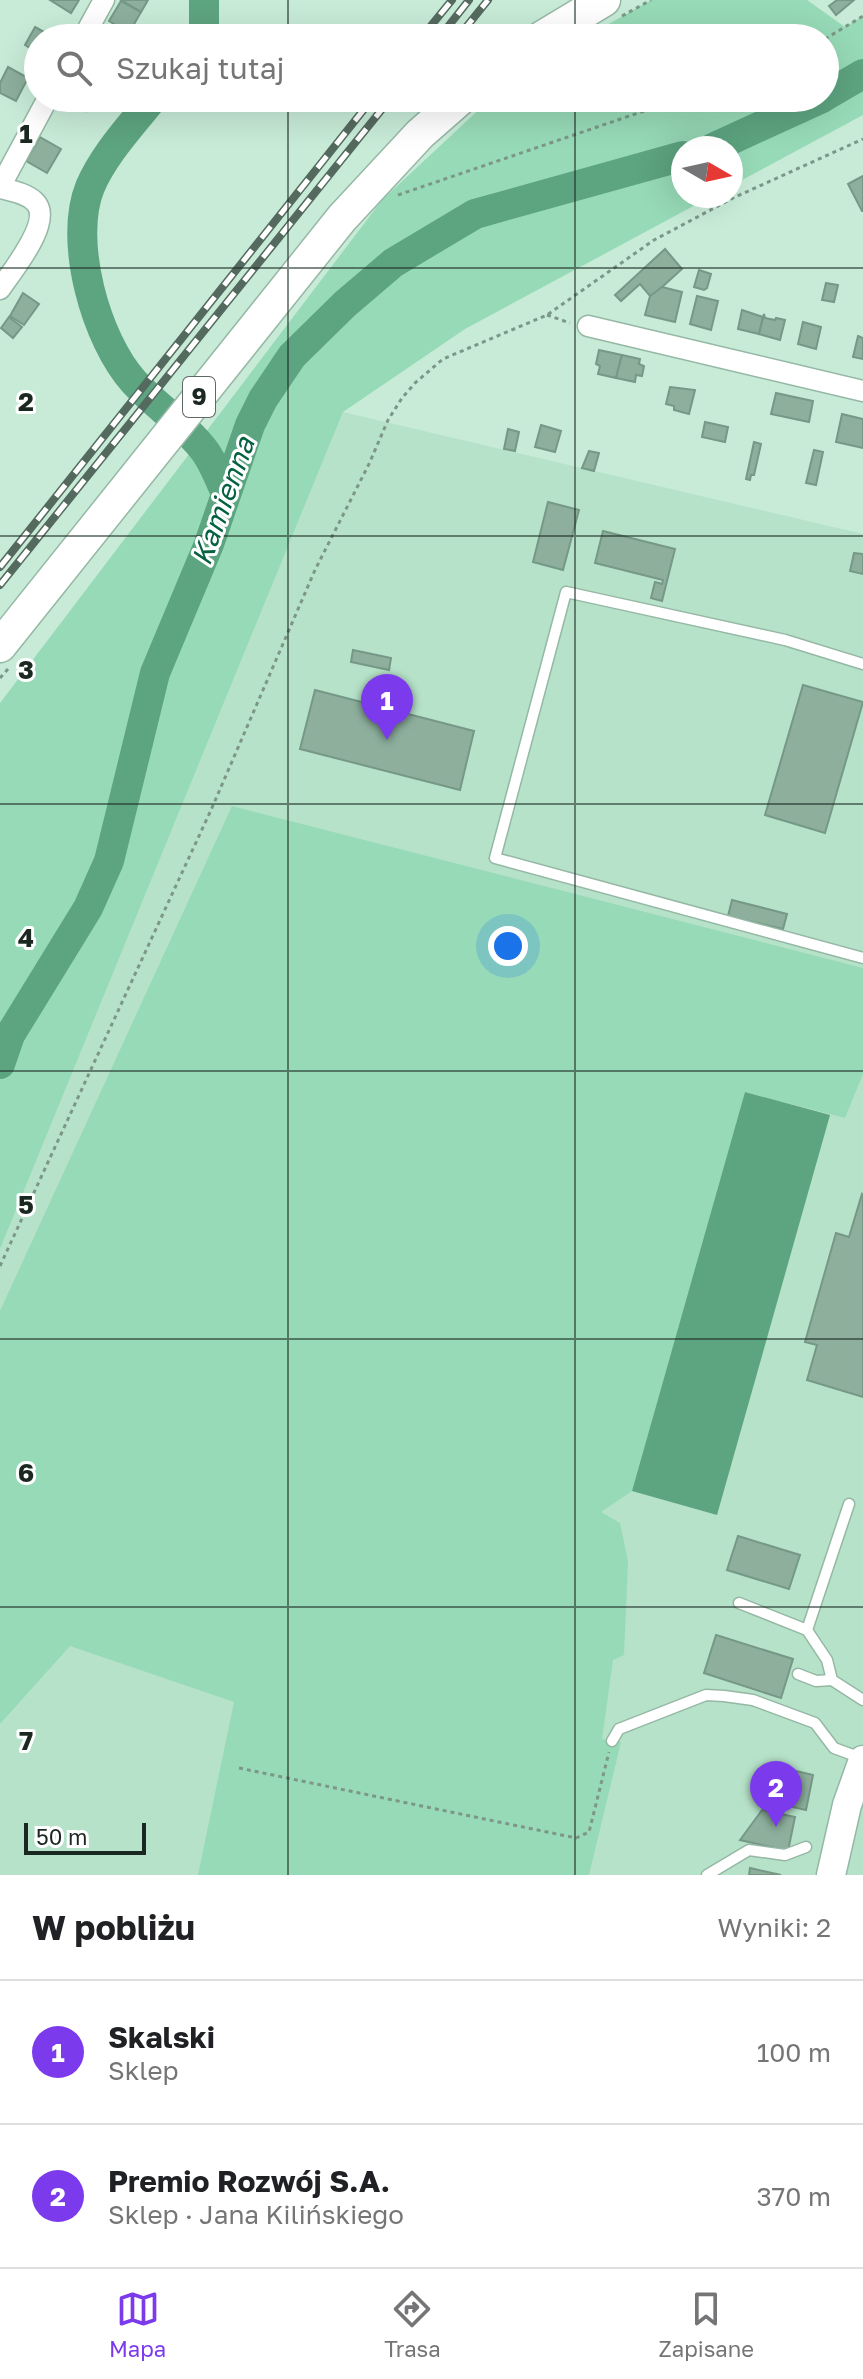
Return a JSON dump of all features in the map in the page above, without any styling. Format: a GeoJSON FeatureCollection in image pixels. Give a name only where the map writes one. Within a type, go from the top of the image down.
{"type":"FeatureCollection","features":[{"type":"Feature","properties":{"kind":"main road"},"geometry":{"type":"LineString","coordinates":[[564,24],[604,0]]}},
{"type":"Feature","properties":{"kind":"main road","name":"9"},"geometry":{"type":"LineString","coordinates":[[0,646],[342,218],[420,134],[445,112]]}},
{"type":"Feature","properties":{"kind":"street"},"geometry":{"type":"LineString","coordinates":[[91,24],[104,0]]}},
{"type":"Feature","properties":{"kind":"street"},"geometry":{"type":"LineString","coordinates":[[0,289],[37,232],[41,219],[39,207],[32,199],[0,188],[41,112]]}},
{"type":"Feature","properties":{"kind":"street"},"geometry":{"type":"LineString","coordinates":[[588,326],[863,391]]}},
{"type":"Feature","properties":{"kind":"street"},"geometry":{"type":"LineString","coordinates":[[831,1875],[847,1805],[863,1759]]}},
{"type":"Feature","properties":{"kind":"lane"},"geometry":{"type":"LineString","coordinates":[[863,664],[785,640],[566,592],[495,858],[863,958]]}},
{"type":"Feature","properties":{"kind":"lane"},"geometry":{"type":"LineString","coordinates":[[807,1630],[849,1504]]}},
{"type":"Feature","properties":{"kind":"lane"},"geometry":{"type":"LineString","coordinates":[[739,1603],[807,1630],[827,1660],[832,1680]]}},
{"type":"Feature","properties":{"kind":"lane"},"geometry":{"type":"LineString","coordinates":[[798,1674],[816,1681],[832,1680],[863,1700]]}},
{"type":"Feature","properties":{"kind":"lane"},"geometry":{"type":"LineString","coordinates":[[612,1741],[619,1729],[706,1695],[724,1696],[753,1700],[815,1723],[834,1748],[863,1759]]}},
{"type":"Feature","properties":{"kind":"lane"},"geometry":{"type":"LineString","coordinates":[[707,1875],[749,1850],[785,1855],[806,1847]]}},
{"type":"Feature","properties":{"kind":"path"},"geometry":{"type":"LineString","coordinates":[[839,31],[863,16]]}},
{"type":"Feature","properties":{"kind":"path"},"geometry":{"type":"LineString","coordinates":[[393,197],[641,112]]}},
{"type":"Feature","properties":{"kind":"path"},"geometry":{"type":"LineString","coordinates":[[0,1266],[211,810],[315,570],[388,420],[415,383],[443,359],[547,315],[654,240],[733,198],[863,139]]}},
{"type":"Feature","properties":{"kind":"path"},"geometry":{"type":"LineString","coordinates":[[547,315],[575,325],[588,326]]}},
{"type":"Feature","properties":{"kind":"path"},"geometry":{"type":"LineString","coordinates":[[239,1768],[576,1838],[589,1832],[612,1741]]}},
{"type":"Feature","properties":{"kind":"shaded area"},"geometry":{"type":"Polygon","coordinates":[[[651,0],[807,0],[845,27],[863,16],[863,115],[743,180],[743,136],[671,136],[671,208],[690,208],[465,329],[343,412],[0,1249],[0,703],[382,200],[476,112],[839,112],[839,24],[609,24],[651,0]]]}},
{"type":"Feature","properties":{"kind":"shaded area"},"geometry":{"type":"Polygon","coordinates":[[[343,412],[863,534],[863,1875],[0,1875],[0,1249],[343,412]]]}},
{"type":"Feature","properties":{"kind":"shaded area"},"geometry":{"type":"Polygon","coordinates":[[[232,806],[863,968],[863,1074],[845,1118],[745,1092],[632,1491],[601,1512],[620,1523],[628,1561],[624,1655],[613,1660],[602,1739],[621,1742],[589,1875],[198,1875],[234,1702],[70,1646],[0,1724],[0,1311],[232,806]]]}},
{"type":"Feature","properties":{"kind":"shaded area"},"geometry":{"type":"Polygon","coordinates":[[[745,1092],[830,1115],[717,1515],[632,1491],[745,1092]]]}},
{"type":"Feature","properties":{"kind":"building"},"geometry":{"type":"Polygon","coordinates":[[[50,0],[79,0],[71,13],[50,0]]]}},
{"type":"Feature","properties":{"kind":"building"},"geometry":{"type":"Polygon","coordinates":[[[121,0],[148,0],[141,12],[121,0]]]}},
{"type":"Feature","properties":{"kind":"building"},"geometry":{"type":"Polygon","coordinates":[[[837,0],[854,0],[836,15],[829,6],[837,0]]]}},
{"type":"Feature","properties":{"kind":"building"},"geometry":{"type":"Polygon","coordinates":[[[121,1],[141,12],[134,24],[109,21],[121,1]]]}},
{"type":"Feature","properties":{"kind":"building"},"geometry":{"type":"Polygon","coordinates":[[[8,67],[24,76],[24,86],[16,101],[0,93],[0,83],[8,67]]]}},
{"type":"Feature","properties":{"kind":"building"},"geometry":{"type":"Polygon","coordinates":[[[40,137],[61,149],[47,173],[26,161],[40,137]]]}},
{"type":"Feature","properties":{"kind":"building"},"geometry":{"type":"Polygon","coordinates":[[[863,176],[863,211],[862,211],[848,184],[863,176]]]}},
{"type":"Feature","properties":{"kind":"building"},"geometry":{"type":"Polygon","coordinates":[[[665,249],[682,269],[651,297],[640,284],[621,301],[615,295],[665,249]]]}},
{"type":"Feature","properties":{"kind":"building"},"geometry":{"type":"Polygon","coordinates":[[[699,270],[711,274],[704,290],[694,287],[699,270]]]}},
{"type":"Feature","properties":{"kind":"building"},"geometry":{"type":"Polygon","coordinates":[[[826,283],[838,285],[834,302],[822,300],[826,283]]]}},
{"type":"Feature","properties":{"kind":"building"},"geometry":{"type":"Polygon","coordinates":[[[662,287],[682,292],[675,322],[645,315],[650,296],[662,287]]]}},
{"type":"Feature","properties":{"kind":"building"},"geometry":{"type":"Polygon","coordinates":[[[23,293],[39,304],[24,325],[10,316],[23,293]]]}},
{"type":"Feature","properties":{"kind":"building"},"geometry":{"type":"Polygon","coordinates":[[[697,296],[718,301],[711,330],[690,324],[697,296]]]}},
{"type":"Feature","properties":{"kind":"building"},"geometry":{"type":"Polygon","coordinates":[[[742,310],[763,317],[759,334],[738,329],[742,310]]]}},
{"type":"Feature","properties":{"kind":"building"},"geometry":{"type":"Polygon","coordinates":[[[764,314],[765,318],[785,320],[780,340],[759,334],[764,314]]]}},
{"type":"Feature","properties":{"kind":"building"},"geometry":{"type":"Polygon","coordinates":[[[9,317],[22,327],[13,338],[1,328],[9,317]]]}},
{"type":"Feature","properties":{"kind":"building"},"geometry":{"type":"Polygon","coordinates":[[[803,322],[821,327],[816,349],[798,344],[803,322]]]}},
{"type":"Feature","properties":{"kind":"building"},"geometry":{"type":"Polygon","coordinates":[[[858,336],[863,338],[863,359],[853,357],[858,336]]]}},
{"type":"Feature","properties":{"kind":"building"},"geometry":{"type":"Polygon","coordinates":[[[599,350],[622,355],[616,378],[598,374],[600,366],[596,364],[599,350]]]}},
{"type":"Feature","properties":{"kind":"building"},"geometry":{"type":"Polygon","coordinates":[[[622,355],[640,359],[639,364],[644,366],[642,376],[636,375],[635,382],[616,378],[622,355]]]}},
{"type":"Feature","properties":{"kind":"building"},"geometry":{"type":"Polygon","coordinates":[[[670,387],[695,390],[689,414],[666,404],[670,387]]]}},
{"type":"Feature","properties":{"kind":"building"},"geometry":{"type":"Polygon","coordinates":[[[776,393],[813,401],[809,422],[771,414],[776,393]]]}},
{"type":"Feature","properties":{"kind":"building"},"geometry":{"type":"Polygon","coordinates":[[[842,414],[863,419],[863,448],[836,442],[842,414]]]}},
{"type":"Feature","properties":{"kind":"building"},"geometry":{"type":"Polygon","coordinates":[[[705,422],[728,427],[725,442],[702,437],[705,422]]]}},
{"type":"Feature","properties":{"kind":"building"},"geometry":{"type":"Polygon","coordinates":[[[541,425],[561,431],[555,452],[535,447],[541,425]]]}},
{"type":"Feature","properties":{"kind":"building"},"geometry":{"type":"Polygon","coordinates":[[[508,429],[519,432],[515,451],[504,449],[508,429]]]}},
{"type":"Feature","properties":{"kind":"building"},"geometry":{"type":"Polygon","coordinates":[[[754,442],[761,444],[750,480],[746,479],[754,442]]]}},
{"type":"Feature","properties":{"kind":"building"},"geometry":{"type":"Polygon","coordinates":[[[814,450],[823,452],[816,485],[806,483],[814,450]]]}},
{"type":"Feature","properties":{"kind":"building"},"geometry":{"type":"Polygon","coordinates":[[[589,451],[599,453],[594,471],[582,468],[589,451]]]}},
{"type":"Feature","properties":{"kind":"building"},"geometry":{"type":"Polygon","coordinates":[[[548,502],[579,510],[563,570],[533,562],[548,502]]]}},
{"type":"Feature","properties":{"kind":"building"},"geometry":{"type":"Polygon","coordinates":[[[603,531],[675,549],[662,601],[651,598],[655,582],[662,584],[663,580],[595,563],[603,531]]]}},
{"type":"Feature","properties":{"kind":"building"},"geometry":{"type":"Polygon","coordinates":[[[854,553],[863,554],[863,574],[850,571],[854,553]]]}},
{"type":"Feature","properties":{"kind":"building"},"geometry":{"type":"Polygon","coordinates":[[[353,650],[391,658],[389,670],[351,662],[353,650]]]}},
{"type":"Feature","properties":{"kind":"building"},"geometry":{"type":"Polygon","coordinates":[[[803,685],[863,702],[825,833],[765,815],[803,685]]]}},
{"type":"Feature","properties":{"kind":"building"},"geometry":{"type":"Polygon","coordinates":[[[315,690],[474,731],[460,790],[300,749],[315,690]]]}},
{"type":"Feature","properties":{"kind":"building"},"geometry":{"type":"Polygon","coordinates":[[[732,900],[787,914],[783,929],[728,916],[732,900]]]}},
{"type":"Feature","properties":{"kind":"building"},"geometry":{"type":"Polygon","coordinates":[[[862,1194],[863,1397],[807,1380],[817,1345],[805,1342],[836,1233],[849,1237],[862,1194]]]}},
{"type":"Feature","properties":{"kind":"building"},"geometry":{"type":"Polygon","coordinates":[[[738,1536],[800,1555],[789,1589],[727,1570],[738,1536]]]}},
{"type":"Feature","properties":{"kind":"building"},"geometry":{"type":"Polygon","coordinates":[[[716,1635],[793,1659],[781,1698],[704,1673],[716,1635]]]}},
{"type":"Feature","properties":{"kind":"building"},"geometry":{"type":"Polygon","coordinates":[[[792,1770],[813,1775],[806,1810],[784,1805],[792,1770]]]}},
{"type":"Feature","properties":{"kind":"building"},"geometry":{"type":"Polygon","coordinates":[[[762,1810],[795,1817],[788,1851],[740,1840],[762,1810]]]}},
{"type":"Feature","properties":{"kind":"building"},"geometry":{"type":"Polygon","coordinates":[[[750,1868],[781,1875],[749,1875],[750,1868]]]}},
{"type":"Feature","properties":{"kind":"waterway"},"geometry":{"type":"LineString","coordinates":[[204,0],[204,24]]}},
{"type":"Feature","properties":{"kind":"waterway","name":"Kamienna"},"geometry":{"type":"LineString","coordinates":[[839,88],[863,74]]}},
{"type":"Feature","properties":{"kind":"waterway"},"geometry":{"type":"LineString","coordinates":[[142,112],[110,152],[90,187],[82,234],[90,289],[98,316],[120,364],[134,382],[204,450],[226,493]]}},
{"type":"Feature","properties":{"kind":"waterway","name":"Kamienna"},"geometry":{"type":"LineString","coordinates":[[739,136],[791,112]]}},
{"type":"Feature","properties":{"kind":"waterway","name":"Kamienna"},"geometry":{"type":"LineString","coordinates":[[0,1064],[10,1035],[88,908],[109,861],[155,673],[209,544],[250,425],[263,399],[292,356],[393,263],[475,214],[671,159]]}},
{"type":"Feature","properties":{"kind":"railway"},"geometry":{"type":"LineString","coordinates":[[432,24],[452,0]]}},
{"type":"Feature","properties":{"kind":"railway"},"geometry":{"type":"LineString","coordinates":[[450,24],[469,0]]}},
{"type":"Feature","properties":{"kind":"railway"},"geometry":{"type":"LineString","coordinates":[[469,24],[488,0]]}},
{"type":"Feature","properties":{"kind":"railway"},"geometry":{"type":"LineString","coordinates":[[0,567],[362,112]]}},
{"type":"Feature","properties":{"kind":"railway"},"geometry":{"type":"LineString","coordinates":[[0,585],[380,112]]}},
{"type":"Feature","properties":{"kind":"place","name":"Skalski"},"geometry":{"type":"Point","coordinates":[387,740]}},
{"type":"Feature","properties":{"kind":"place","name":"Premio Rozwój S.A."},"geometry":{"type":"Point","coordinates":[776,1827]}}]}
